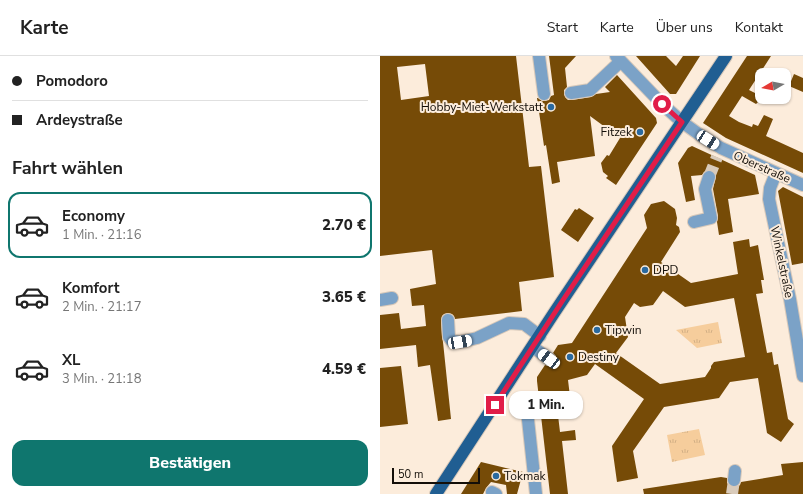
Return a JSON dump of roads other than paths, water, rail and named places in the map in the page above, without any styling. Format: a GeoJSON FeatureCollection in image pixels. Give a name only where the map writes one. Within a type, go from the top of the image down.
{"type":"FeatureCollection","features":[{"type":"Feature","properties":{"kind":"main road"},"geometry":{"type":"LineString","coordinates":[[436,494],[726,56]]}},
{"type":"Feature","properties":{"kind":"street"},"geometry":{"type":"LineString","coordinates":[[539,56],[544,94]]}},
{"type":"Feature","properties":{"kind":"street"},"geometry":{"type":"LineString","coordinates":[[571,93],[590,90],[619,58]]}},
{"type":"Feature","properties":{"kind":"street","name":"Oberstraße"},"geometry":{"type":"LineString","coordinates":[[619,58],[659,101],[719,153],[776,173],[803,185]]}},
{"type":"Feature","properties":{"kind":"street","name":"Winkelstraße"},"geometry":{"type":"LineString","coordinates":[[776,173],[770,188],[769,199],[790,299],[803,376]]}},
{"type":"Feature","properties":{"kind":"street"},"geometry":{"type":"LineString","coordinates":[[694,222],[711,218],[705,189],[709,177]]}},
{"type":"Feature","properties":{"kind":"street"},"geometry":{"type":"LineString","coordinates":[[448,320],[449,337],[452,341],[460,342],[478,338],[509,323],[524,324],[540,336]]}},
{"type":"Feature","properties":{"kind":"street"},"geometry":{"type":"LineString","coordinates":[[533,347],[549,359]]}},
{"type":"Feature","properties":{"kind":"street"},"geometry":{"type":"LineString","coordinates":[[526,401],[536,494]]}},
{"type":"Feature","properties":{"kind":"tunnel"},"geometry":{"type":"LineString","coordinates":[[709,177],[717,157]]}},
{"type":"Feature","properties":{"kind":"tunnel"},"geometry":{"type":"LineString","coordinates":[[732,494],[734,480]]}},
{"type":"Feature","properties":{"kind":"place","name":"Hobby-Miet-Werkstatt"},"geometry":{"type":"Point","coordinates":[551,107]}},
{"type":"Feature","properties":{"kind":"place","name":"Fitzek"},"geometry":{"type":"Point","coordinates":[640,132]}},
{"type":"Feature","properties":{"kind":"place","name":"DPD"},"geometry":{"type":"Point","coordinates":[645,270]}},
{"type":"Feature","properties":{"kind":"place","name":"Tipwin"},"geometry":{"type":"Point","coordinates":[597,330]}},
{"type":"Feature","properties":{"kind":"place","name":"Destiny"},"geometry":{"type":"Point","coordinates":[570,357]}},
{"type":"Feature","properties":{"kind":"place","name":"Tokmak"},"geometry":{"type":"Point","coordinates":[496,476]}}]}
